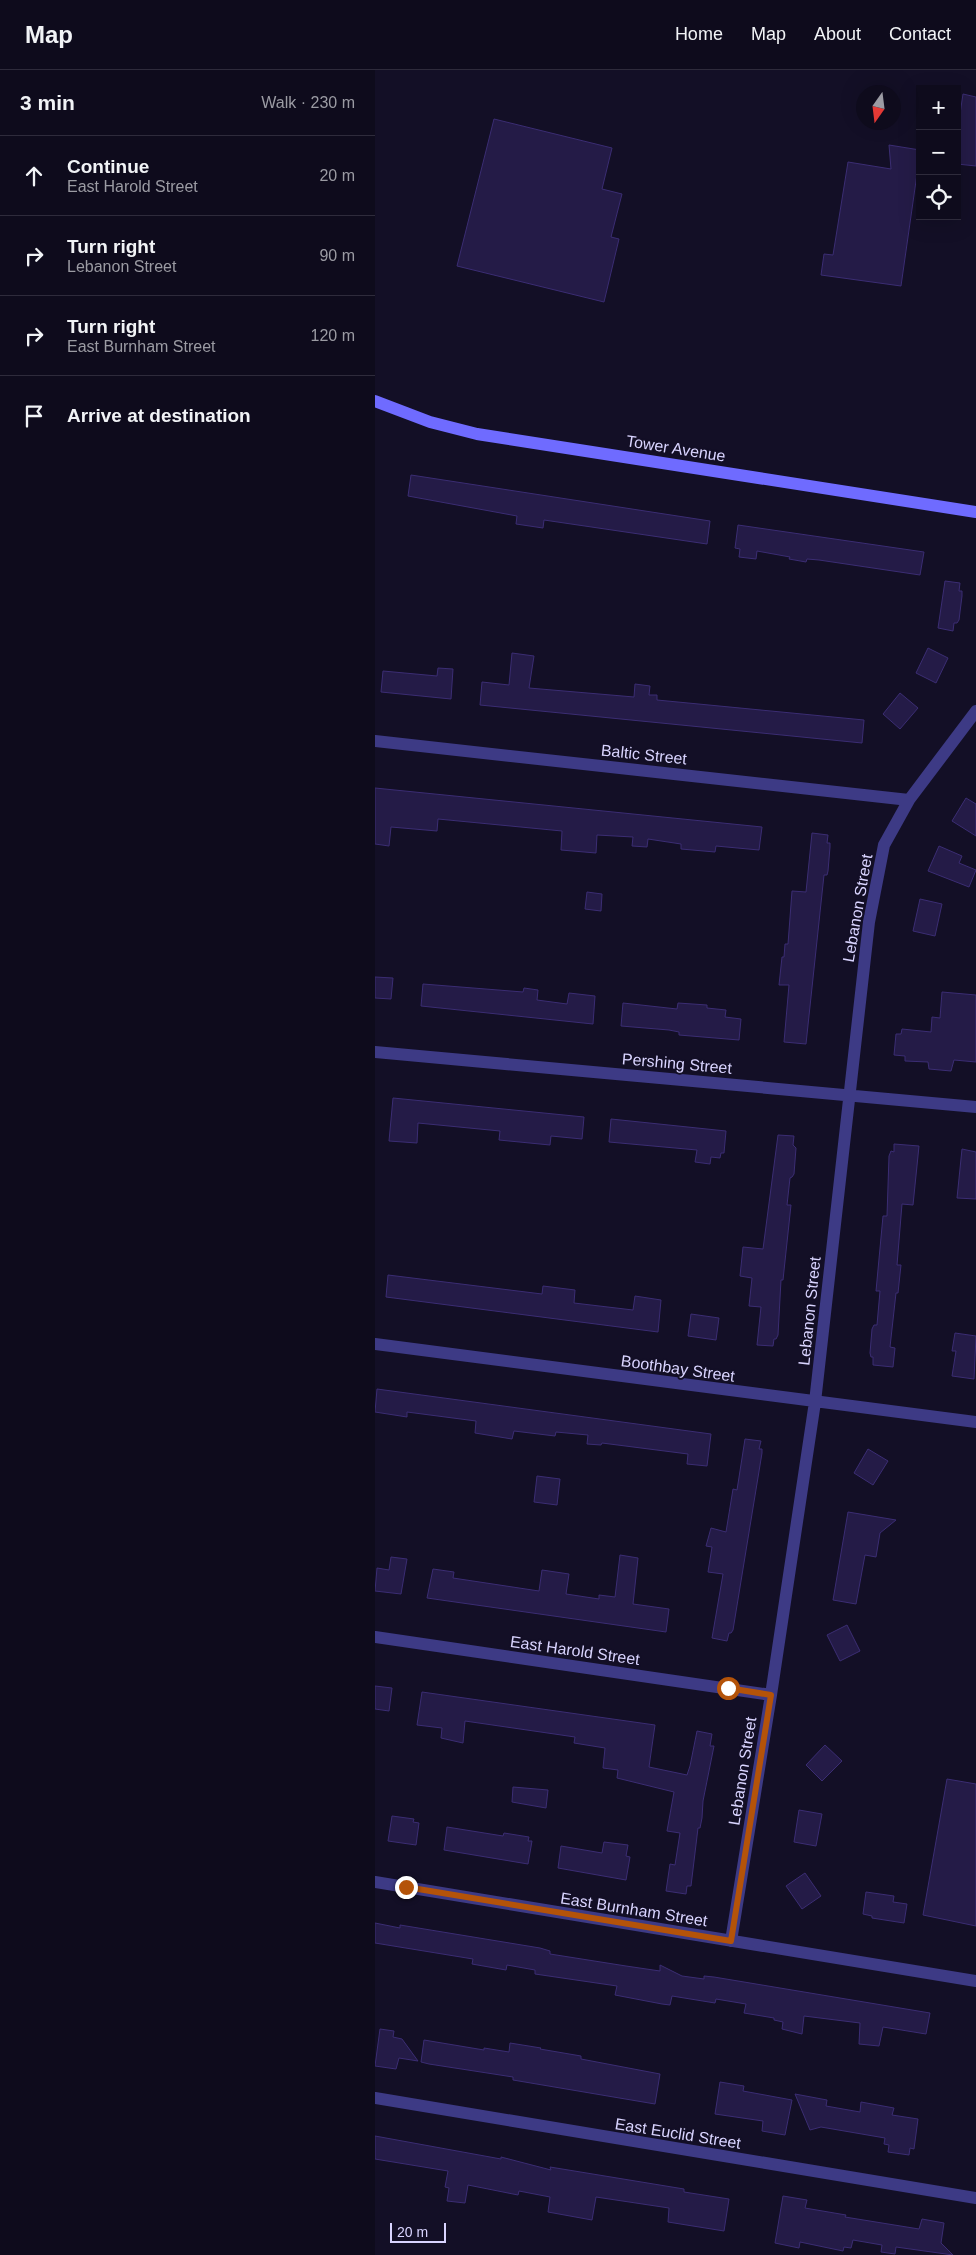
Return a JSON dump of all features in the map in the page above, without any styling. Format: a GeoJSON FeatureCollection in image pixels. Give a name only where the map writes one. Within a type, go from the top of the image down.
{"type":"FeatureCollection","features":[{"type":"Feature","properties":{"kind":"main road","name":"Tower Avenue"},"geometry":{"type":"LineString","coordinates":[[375,400],[430,422],[477,434],[976,512]]}},
{"type":"Feature","properties":{"kind":"street","name":"Lebanon Street"},"geometry":{"type":"LineString","coordinates":[[731,1941],[771,1695],[815,1402],[869,922],[877,876],[885,846],[909,800],[976,711]]}},
{"type":"Feature","properties":{"kind":"street","name":"Baltic Street"},"geometry":{"type":"LineString","coordinates":[[375,740],[909,800]]}},
{"type":"Feature","properties":{"kind":"street","name":"Pershing Street"},"geometry":{"type":"LineString","coordinates":[[375,1052],[976,1107]]}},
{"type":"Feature","properties":{"kind":"street","name":"Boothbay Street"},"geometry":{"type":"LineString","coordinates":[[375,1344],[976,1422]]}},
{"type":"Feature","properties":{"kind":"street","name":"East Harold Street"},"geometry":{"type":"LineString","coordinates":[[375,1637],[771,1695]]}},
{"type":"Feature","properties":{"kind":"street","name":"East Burnham Street"},"geometry":{"type":"LineString","coordinates":[[375,1882],[976,1981]]}},
{"type":"Feature","properties":{"kind":"street","name":"East Euclid Street"},"geometry":{"type":"LineString","coordinates":[[375,2098],[976,2198]]}},
{"type":"Feature","properties":{"kind":"building"},"geometry":{"type":"Polygon","coordinates":[[[963,94],[976,97],[976,166],[961,164],[961,107],[963,94]]]}},
{"type":"Feature","properties":{"kind":"building"},"geometry":{"type":"Polygon","coordinates":[[[494,119],[612,148],[602,189],[622,194],[611,237],[619,239],[604,302],[457,266],[494,119]]]}},
{"type":"Feature","properties":{"kind":"building"},"geometry":{"type":"Polygon","coordinates":[[[889,145],[916,149],[916,181],[901,286],[821,275],[824,254],[833,255],[848,162],[891,169],[889,145]]]}},
{"type":"Feature","properties":{"kind":"building"},"geometry":{"type":"Polygon","coordinates":[[[411,475],[710,521],[707,544],[544,520],[543,528],[516,524],[517,516],[408,496],[411,475]]]}},
{"type":"Feature","properties":{"kind":"building"},"geometry":{"type":"Polygon","coordinates":[[[738,525],[924,552],[920,575],[819,560],[807,559],[806,562],[757,551],[756,559],[739,557],[740,549],[735,548],[738,525]]]}},
{"type":"Feature","properties":{"kind":"building"},"geometry":{"type":"Polygon","coordinates":[[[945,581],[960,583],[959,591],[962,591],[959,620],[957,623],[954,623],[953,631],[938,628],[945,581]]]}},
{"type":"Feature","properties":{"kind":"building"},"geometry":{"type":"Polygon","coordinates":[[[928,648],[948,658],[936,683],[916,673],[928,648]]]}},
{"type":"Feature","properties":{"kind":"building"},"geometry":{"type":"Polygon","coordinates":[[[512,653],[534,656],[529,688],[634,697],[635,684],[650,686],[649,695],[657,695],[657,700],[864,720],[862,743],[480,705],[482,682],[509,685],[512,653]]]}},
{"type":"Feature","properties":{"kind":"building"},"geometry":{"type":"Polygon","coordinates":[[[438,668],[453,669],[451,699],[381,692],[383,671],[437,676],[438,668]]]}},
{"type":"Feature","properties":{"kind":"building"},"geometry":{"type":"Polygon","coordinates":[[[900,693],[918,708],[900,729],[883,714],[900,693]]]}},
{"type":"Feature","properties":{"kind":"building"},"geometry":{"type":"Polygon","coordinates":[[[375,788],[762,827],[759,850],[716,846],[715,852],[681,849],[681,844],[648,839],[647,847],[632,846],[633,837],[597,835],[596,853],[561,850],[562,831],[438,819],[437,831],[391,827],[389,846],[375,844],[375,788]]]}},
{"type":"Feature","properties":{"kind":"building"},"geometry":{"type":"Polygon","coordinates":[[[966,798],[976,804],[976,836],[952,821],[966,798]]]}},
{"type":"Feature","properties":{"kind":"building"},"geometry":{"type":"Polygon","coordinates":[[[812,833],[828,835],[827,843],[830,843],[830,847],[828,871],[827,875],[824,875],[806,1044],[784,1042],[789,985],[779,985],[782,957],[784,957],[785,944],[788,944],[792,891],[806,892],[812,833]]]}},
{"type":"Feature","properties":{"kind":"building"},"geometry":{"type":"Polygon","coordinates":[[[939,846],[962,856],[959,863],[976,870],[969,887],[928,871],[939,846]]]}},
{"type":"Feature","properties":{"kind":"building"},"geometry":{"type":"Polygon","coordinates":[[[587,892],[602,894],[601,911],[585,909],[587,892]]]}},
{"type":"Feature","properties":{"kind":"building"},"geometry":{"type":"Polygon","coordinates":[[[920,899],[942,904],[935,936],[913,931],[920,899]]]}},
{"type":"Feature","properties":{"kind":"building"},"geometry":{"type":"Polygon","coordinates":[[[375,977],[393,978],[391,999],[375,998],[375,977]]]}},
{"type":"Feature","properties":{"kind":"building"},"geometry":{"type":"Polygon","coordinates":[[[423,984],[523,992],[524,988],[538,990],[537,1000],[567,1004],[569,993],[595,996],[593,1024],[421,1006],[423,984]]]}},
{"type":"Feature","properties":{"kind":"building"},"geometry":{"type":"Polygon","coordinates":[[[942,992],[976,995],[976,1062],[954,1060],[951,1071],[929,1069],[928,1062],[905,1061],[905,1056],[894,1055],[896,1034],[901,1034],[902,1029],[931,1032],[932,1017],[940,1018],[942,992]]]}},
{"type":"Feature","properties":{"kind":"building"},"geometry":{"type":"Polygon","coordinates":[[[623,1003],[677,1009],[678,1003],[707,1005],[707,1008],[726,1010],[725,1017],[741,1019],[739,1040],[679,1035],[679,1032],[669,1030],[621,1026],[623,1003]]]}},
{"type":"Feature","properties":{"kind":"building"},"geometry":{"type":"Polygon","coordinates":[[[393,1098],[584,1117],[582,1139],[551,1136],[550,1145],[499,1140],[500,1131],[418,1123],[417,1143],[389,1141],[393,1098]]]}},
{"type":"Feature","properties":{"kind":"building"},"geometry":{"type":"Polygon","coordinates":[[[611,1119],[726,1131],[724,1153],[721,1153],[720,1158],[711,1157],[710,1164],[695,1162],[697,1150],[609,1142],[611,1119]]]}},
{"type":"Feature","properties":{"kind":"building"},"geometry":{"type":"Polygon","coordinates":[[[778,1135],[794,1136],[793,1145],[796,1148],[794,1174],[790,1178],[787,1205],[791,1205],[783,1280],[781,1280],[778,1335],[774,1339],[773,1346],[757,1345],[761,1307],[749,1306],[752,1278],[740,1276],[743,1247],[763,1249],[778,1135]]]}},
{"type":"Feature","properties":{"kind":"building"},"geometry":{"type":"Polygon","coordinates":[[[894,1144],[919,1146],[913,1205],[902,1204],[897,1265],[901,1265],[890,1347],[895,1348],[893,1367],[873,1365],[873,1357],[871,1357],[870,1353],[872,1329],[874,1325],[877,1325],[880,1291],[876,1291],[883,1216],[887,1216],[889,1156],[891,1151],[894,1152],[894,1144]]]}},
{"type":"Feature","properties":{"kind":"building"},"geometry":{"type":"Polygon","coordinates":[[[962,1149],[976,1152],[976,1199],[957,1198],[962,1149]]]}},
{"type":"Feature","properties":{"kind":"building"},"geometry":{"type":"Polygon","coordinates":[[[388,1275],[542,1294],[543,1286],[575,1290],[574,1303],[633,1310],[635,1296],[661,1300],[658,1332],[386,1297],[388,1275]]]}},
{"type":"Feature","properties":{"kind":"building"},"geometry":{"type":"Polygon","coordinates":[[[691,1314],[719,1318],[716,1340],[688,1336],[691,1314]]]}},
{"type":"Feature","properties":{"kind":"building"},"geometry":{"type":"Polygon","coordinates":[[[955,1333],[976,1336],[974,1379],[952,1376],[956,1351],[952,1351],[955,1333]]]}},
{"type":"Feature","properties":{"kind":"building"},"geometry":{"type":"Polygon","coordinates":[[[377,1389],[711,1434],[707,1466],[687,1464],[688,1454],[602,1443],[601,1445],[587,1444],[588,1435],[556,1432],[555,1436],[514,1431],[512,1439],[475,1433],[476,1421],[407,1412],[407,1417],[375,1412],[377,1389]]]}},
{"type":"Feature","properties":{"kind":"building"},"geometry":{"type":"Polygon","coordinates":[[[745,1439],[761,1441],[759,1449],[762,1449],[762,1453],[733,1630],[729,1633],[727,1641],[712,1638],[723,1574],[708,1572],[712,1547],[706,1546],[711,1528],[726,1532],[733,1489],[737,1490],[745,1439]]]}},
{"type":"Feature","properties":{"kind":"building"},"geometry":{"type":"Polygon","coordinates":[[[868,1449],[888,1461],[873,1485],[854,1473],[868,1449]]]}},
{"type":"Feature","properties":{"kind":"building"},"geometry":{"type":"Polygon","coordinates":[[[537,1476],[560,1479],[557,1505],[534,1502],[537,1476]]]}},
{"type":"Feature","properties":{"kind":"building"},"geometry":{"type":"Polygon","coordinates":[[[848,1512],[896,1520],[880,1533],[876,1557],[865,1555],[856,1604],[833,1600],[848,1512]]]}},
{"type":"Feature","properties":{"kind":"building"},"geometry":{"type":"Polygon","coordinates":[[[620,1555],[638,1558],[633,1604],[669,1609],[666,1632],[427,1598],[433,1569],[454,1572],[453,1578],[539,1591],[542,1570],[569,1574],[566,1594],[599,1599],[599,1595],[615,1597],[620,1555]]]}},
{"type":"Feature","properties":{"kind":"building"},"geometry":{"type":"Polygon","coordinates":[[[391,1557],[407,1559],[401,1594],[375,1591],[377,1568],[389,1570],[391,1557]]]}},
{"type":"Feature","properties":{"kind":"building"},"geometry":{"type":"Polygon","coordinates":[[[847,1625],[860,1651],[840,1661],[827,1635],[847,1625]]]}},
{"type":"Feature","properties":{"kind":"building"},"geometry":{"type":"Polygon","coordinates":[[[375,1686],[392,1688],[389,1711],[375,1709],[375,1686]]]}},
{"type":"Feature","properties":{"kind":"building"},"geometry":{"type":"Polygon","coordinates":[[[422,1692],[655,1725],[649,1767],[687,1775],[697,1731],[712,1734],[710,1746],[714,1746],[703,1801],[702,1818],[700,1828],[698,1828],[691,1886],[687,1886],[686,1894],[666,1891],[670,1864],[675,1865],[680,1833],[667,1831],[674,1792],[617,1778],[618,1770],[603,1768],[605,1748],[574,1743],[575,1737],[465,1721],[463,1743],[441,1738],[442,1728],[417,1725],[422,1692]]]}},
{"type":"Feature","properties":{"kind":"building"},"geometry":{"type":"Polygon","coordinates":[[[825,1745],[842,1761],[822,1781],[806,1765],[825,1745]]]}},
{"type":"Feature","properties":{"kind":"building"},"geometry":{"type":"Polygon","coordinates":[[[947,1779],[976,1784],[976,1926],[923,1915],[947,1779]]]}},
{"type":"Feature","properties":{"kind":"building"},"geometry":{"type":"Polygon","coordinates":[[[513,1787],[548,1790],[546,1808],[512,1802],[513,1787]]]}},
{"type":"Feature","properties":{"kind":"building"},"geometry":{"type":"Polygon","coordinates":[[[799,1810],[822,1814],[816,1846],[794,1842],[799,1810]]]}},
{"type":"Feature","properties":{"kind":"building"},"geometry":{"type":"Polygon","coordinates":[[[392,1816],[414,1819],[413,1822],[419,1823],[416,1845],[388,1841],[392,1816]]]}},
{"type":"Feature","properties":{"kind":"building"},"geometry":{"type":"Polygon","coordinates":[[[447,1827],[503,1836],[504,1833],[529,1837],[528,1841],[532,1841],[528,1864],[444,1850],[447,1827]]]}},
{"type":"Feature","properties":{"kind":"building"},"geometry":{"type":"Polygon","coordinates":[[[604,1842],[628,1845],[626,1856],[630,1857],[626,1880],[558,1868],[561,1846],[602,1853],[604,1842]]]}},
{"type":"Feature","properties":{"kind":"building"},"geometry":{"type":"Polygon","coordinates":[[[805,1873],[821,1896],[802,1909],[786,1886],[805,1873]]]}},
{"type":"Feature","properties":{"kind":"building"},"geometry":{"type":"Polygon","coordinates":[[[866,1892],[894,1896],[893,1902],[907,1904],[904,1923],[872,1918],[872,1916],[863,1914],[866,1892]]]}},
{"type":"Feature","properties":{"kind":"building"},"geometry":{"type":"Polygon","coordinates":[[[375,1923],[400,1928],[400,1925],[540,1948],[550,1951],[550,1954],[660,1971],[660,1965],[682,1976],[704,1979],[704,1976],[714,1977],[930,2013],[926,2034],[883,2027],[879,2046],[859,2044],[860,2023],[804,2016],[802,2034],[782,2029],[783,2022],[774,2020],[774,2018],[744,2013],[746,2004],[716,1999],[715,2003],[672,1996],[670,2005],[662,2004],[615,1995],[617,1986],[535,1974],[535,1970],[507,1965],[506,1970],[472,1964],[473,1959],[375,1943],[375,1923]]]}},
{"type":"Feature","properties":{"kind":"building"},"geometry":{"type":"Polygon","coordinates":[[[380,2029],[394,2031],[393,2037],[402,2039],[418,2061],[399,2058],[396,2069],[375,2066],[380,2029]]]}},
{"type":"Feature","properties":{"kind":"building"},"geometry":{"type":"Polygon","coordinates":[[[424,2040],[484,2050],[484,2048],[509,2052],[510,2043],[581,2056],[581,2059],[660,2074],[655,2104],[421,2062],[424,2040]]]}},
{"type":"Feature","properties":{"kind":"building"},"geometry":{"type":"Polygon","coordinates":[[[720,2082],[744,2086],[743,2091],[792,2100],[785,2135],[762,2131],[763,2121],[715,2114],[720,2082]]]}},
{"type":"Feature","properties":{"kind":"building"},"geometry":{"type":"Polygon","coordinates":[[[795,2094],[827,2100],[826,2106],[860,2112],[861,2102],[894,2108],[892,2115],[918,2119],[914,2149],[910,2148],[909,2155],[888,2152],[889,2145],[884,2144],[885,2138],[821,2127],[810,2130],[795,2094]]]}},
{"type":"Feature","properties":{"kind":"building"},"geometry":{"type":"Polygon","coordinates":[[[375,2136],[501,2159],[501,2157],[551,2170],[550,2167],[684,2189],[684,2192],[729,2199],[724,2231],[668,2222],[669,2208],[596,2197],[592,2220],[548,2212],[550,2197],[519,2191],[518,2195],[468,2185],[465,2203],[447,2201],[449,2188],[445,2187],[448,2171],[375,2159],[375,2136]]]}},
{"type":"Feature","properties":{"kind":"building"},"geometry":{"type":"Polygon","coordinates":[[[783,2196],[807,2200],[805,2208],[846,2215],[845,2217],[919,2229],[922,2219],[944,2223],[941,2243],[953,2255],[896,2247],[895,2254],[881,2252],[882,2245],[853,2240],[851,2248],[844,2247],[843,2251],[800,2242],[799,2248],[775,2243],[783,2196]]]}},
{"type":"Feature","properties":{"kind":"route"},"geometry":{"type":"LineString","coordinates":[[406,1887],[731,1941],[771,1695],[728,1688]]}}]}
